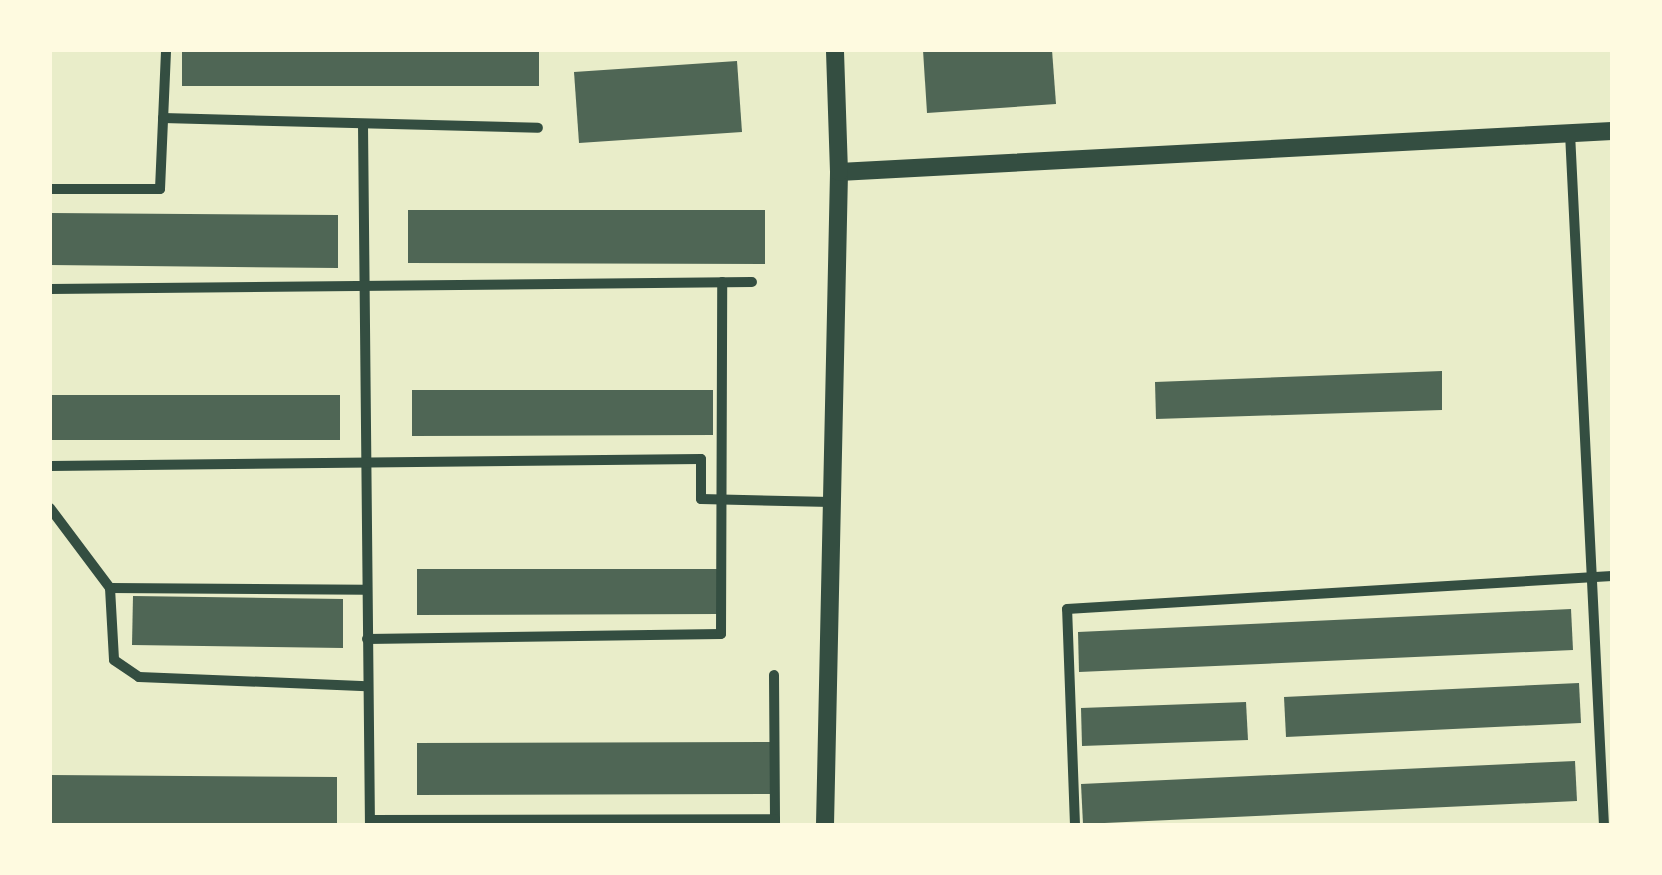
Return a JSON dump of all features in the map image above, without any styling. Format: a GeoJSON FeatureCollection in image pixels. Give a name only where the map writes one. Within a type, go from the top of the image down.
{"type":"FeatureCollection","features":[{"type":"Feature","properties":{"kind":"street"},"geometry":{"type":"LineString","coordinates":[[50,189],[160,189],[166,50]]}},
{"type":"Feature","properties":{"kind":"street"},"geometry":{"type":"LineString","coordinates":[[826,825],[839,172],[835,50]]}},
{"type":"Feature","properties":{"kind":"street"},"geometry":{"type":"LineString","coordinates":[[163,118],[538,128]]}},
{"type":"Feature","properties":{"kind":"street"},"geometry":{"type":"LineString","coordinates":[[363,124],[370,823],[775,822],[774,675]]}},
{"type":"Feature","properties":{"kind":"street"},"geometry":{"type":"LineString","coordinates":[[839,172],[1612,131]]}},
{"type":"Feature","properties":{"kind":"street"},"geometry":{"type":"LineString","coordinates":[[1570,133],[1604,825]]}},
{"type":"Feature","properties":{"kind":"street"},"geometry":{"type":"LineString","coordinates":[[366,639],[721,634],[725,499],[722,282]]}},
{"type":"Feature","properties":{"kind":"street"},"geometry":{"type":"LineString","coordinates":[[50,288],[752,282]]}},
{"type":"Feature","properties":{"kind":"street"},"geometry":{"type":"LineString","coordinates":[[50,466],[701,459],[701,499],[831,502]]}},
{"type":"Feature","properties":{"kind":"street"},"geometry":{"type":"LineString","coordinates":[[50,508],[110,588],[114,660],[139,677],[368,686]]}},
{"type":"Feature","properties":{"kind":"street"},"geometry":{"type":"LineString","coordinates":[[1074,825],[1068,609],[1612,576]]}},
{"type":"Feature","properties":{"kind":"street"},"geometry":{"type":"LineString","coordinates":[[110,588],[366,590]]}},
{"type":"Feature","properties":{"kind":"building"},"geometry":{"type":"Polygon","coordinates":[[[182,50],[539,50],[539,86],[182,86],[182,50]]]}},
{"type":"Feature","properties":{"kind":"building"},"geometry":{"type":"Polygon","coordinates":[[[923,50],[1052,50],[1056,104],[927,113],[923,50]]]}},
{"type":"Feature","properties":{"kind":"building"},"geometry":{"type":"Polygon","coordinates":[[[737,61],[742,132],[579,143],[574,72],[737,61]]]}},
{"type":"Feature","properties":{"kind":"building"},"geometry":{"type":"Polygon","coordinates":[[[408,210],[765,210],[765,264],[408,263],[408,210]]]}},
{"type":"Feature","properties":{"kind":"building"},"geometry":{"type":"Polygon","coordinates":[[[50,213],[338,215],[338,268],[50,265],[50,213]]]}},
{"type":"Feature","properties":{"kind":"building"},"geometry":{"type":"Polygon","coordinates":[[[1442,371],[1442,410],[1156,419],[1155,382],[1442,371]]]}},
{"type":"Feature","properties":{"kind":"building"},"geometry":{"type":"Polygon","coordinates":[[[412,390],[713,390],[713,435],[412,436],[412,390]]]}},
{"type":"Feature","properties":{"kind":"building"},"geometry":{"type":"Polygon","coordinates":[[[50,395],[340,395],[340,440],[50,440],[50,395]]]}},
{"type":"Feature","properties":{"kind":"building"},"geometry":{"type":"Polygon","coordinates":[[[417,569],[719,569],[719,614],[417,615],[417,569]]]}},
{"type":"Feature","properties":{"kind":"building"},"geometry":{"type":"Polygon","coordinates":[[[133,596],[343,599],[343,648],[132,645],[133,596]]]}},
{"type":"Feature","properties":{"kind":"building"},"geometry":{"type":"Polygon","coordinates":[[[1571,609],[1573,650],[1079,672],[1078,632],[1571,609]]]}},
{"type":"Feature","properties":{"kind":"building"},"geometry":{"type":"Polygon","coordinates":[[[1579,683],[1581,723],[1286,737],[1284,697],[1579,683]]]}},
{"type":"Feature","properties":{"kind":"building"},"geometry":{"type":"Polygon","coordinates":[[[1246,702],[1248,740],[1082,746],[1081,708],[1246,702]]]}},
{"type":"Feature","properties":{"kind":"building"},"geometry":{"type":"Polygon","coordinates":[[[771,742],[771,794],[417,795],[417,743],[771,742]]]}},
{"type":"Feature","properties":{"kind":"building"},"geometry":{"type":"Polygon","coordinates":[[[1575,761],[1577,801],[1083,824],[1081,784],[1575,761]]]}},
{"type":"Feature","properties":{"kind":"building"},"geometry":{"type":"Polygon","coordinates":[[[50,775],[337,777],[337,825],[50,824],[50,775]]]}}]}
